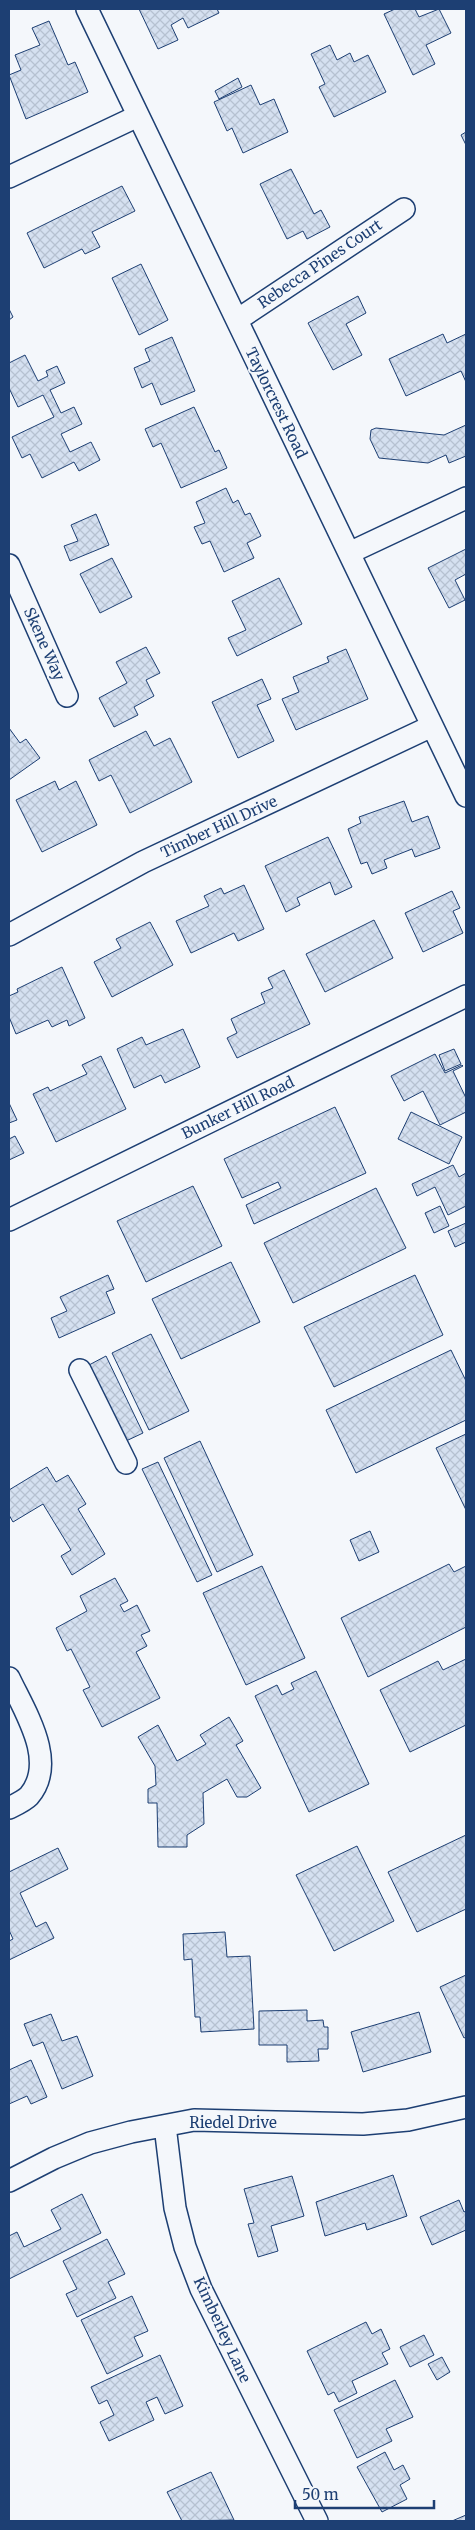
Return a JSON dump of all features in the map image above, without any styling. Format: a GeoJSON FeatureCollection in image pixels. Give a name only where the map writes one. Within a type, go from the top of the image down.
{"type":"FeatureCollection","features":[{"type":"Feature","properties":{"kind":"street","name":"Taylorcrest Road"},"geometry":{"type":"LineString","coordinates":[[87,9],[466,796]]}},
{"type":"Feature","properties":{"kind":"street"},"geometry":{"type":"LineString","coordinates":[[9,177],[138,116]]}},
{"type":"Feature","properties":{"kind":"street","name":"Rebecca Pines Court"},"geometry":{"type":"LineString","coordinates":[[236,320],[404,209]]}},
{"type":"Feature","properties":{"kind":"street"},"geometry":{"type":"LineString","coordinates":[[349,554],[466,498]]}},
{"type":"Feature","properties":{"kind":"street","name":"Skene Way"},"geometry":{"type":"LineString","coordinates":[[9,565],[67,696]]}},
{"type":"Feature","properties":{"kind":"street","name":"Timber Hill Drive"},"geometry":{"type":"LineString","coordinates":[[9,935],[143,862],[432,726]]}},
{"type":"Feature","properties":{"kind":"street","name":"Bunker Hill Road"},"geometry":{"type":"LineString","coordinates":[[9,1220],[466,996]]}},
{"type":"Feature","properties":{"kind":"street"},"geometry":{"type":"LineString","coordinates":[[80,1370],[126,1463]]}},
{"type":"Feature","properties":{"kind":"street"},"geometry":{"type":"LineString","coordinates":[[9,1678],[29,1720],[41,1755],[39,1778],[28,1797],[9,1808]]}},
{"type":"Feature","properties":{"kind":"street","name":"Riedel Drive"},"geometry":{"type":"LineString","coordinates":[[9,2181],[54,2158],[90,2144],[194,2120],[363,2124],[408,2120],[466,2107]]}},
{"type":"Feature","properties":{"kind":"street","name":"Kimberley Lane"},"geometry":{"type":"LineString","coordinates":[[165,2126],[175,2208],[185,2247],[201,2290],[317,2521]]}},
{"type":"Feature","properties":{"kind":"building"},"geometry":{"type":"Polygon","coordinates":[[[139,9],[217,9],[219,13],[188,28],[183,18],[171,25],[178,40],[158,49],[139,9]]]}},
{"type":"Feature","properties":{"kind":"building"},"geometry":{"type":"Polygon","coordinates":[[[395,9],[415,9],[419,17],[439,9],[451,33],[426,45],[435,64],[413,75],[384,14],[395,9]]]}},
{"type":"Feature","properties":{"kind":"building"},"geometry":{"type":"Polygon","coordinates":[[[49,21],[68,65],[75,62],[88,92],[26,119],[9,75],[21,70],[15,55],[40,45],[32,28],[49,21]]]}},
{"type":"Feature","properties":{"kind":"building"},"geometry":{"type":"Polygon","coordinates":[[[330,45],[337,60],[350,53],[354,62],[368,55],[386,92],[334,117],[319,87],[325,84],[311,54],[330,45]]]}},
{"type":"Feature","properties":{"kind":"building"},"geometry":{"type":"Polygon","coordinates":[[[238,78],[242,87],[219,99],[215,91],[238,78]]]}},
{"type":"Feature","properties":{"kind":"building"},"geometry":{"type":"Polygon","coordinates":[[[251,85],[260,105],[274,99],[288,132],[243,153],[232,128],[227,131],[214,102],[251,85]]]}},
{"type":"Feature","properties":{"kind":"building"},"geometry":{"type":"Polygon","coordinates":[[[466,132],[466,145],[461,135],[466,132]]]}},
{"type":"Feature","properties":{"kind":"building"},"geometry":{"type":"Polygon","coordinates":[[[291,169],[314,214],[321,210],[330,227],[307,239],[303,231],[287,239],[260,184],[291,169]]]}},
{"type":"Feature","properties":{"kind":"building"},"geometry":{"type":"Polygon","coordinates":[[[122,186],[135,211],[92,232],[100,247],[85,254],[82,249],[44,268],[27,233],[122,186]]]}},
{"type":"Feature","properties":{"kind":"building"},"geometry":{"type":"Polygon","coordinates":[[[141,264],[168,320],[139,335],[112,278],[141,264]]]}},
{"type":"Feature","properties":{"kind":"building"},"geometry":{"type":"Polygon","coordinates":[[[358,296],[366,313],[346,324],[362,355],[333,370],[308,323],[358,296]]]}},
{"type":"Feature","properties":{"kind":"building"},"geometry":{"type":"Polygon","coordinates":[[[9,309],[13,317],[9,320],[9,309]]]}},
{"type":"Feature","properties":{"kind":"building"},"geometry":{"type":"Polygon","coordinates":[[[443,334],[447,343],[466,334],[466,382],[461,371],[406,396],[389,359],[443,334]]]}},
{"type":"Feature","properties":{"kind":"building"},"geometry":{"type":"Polygon","coordinates":[[[172,337],[195,391],[161,405],[152,383],[142,388],[134,368],[150,361],[145,349],[172,337]]]}},
{"type":"Feature","properties":{"kind":"building"},"geometry":{"type":"Polygon","coordinates":[[[25,355],[38,381],[48,376],[46,371],[57,366],[65,383],[50,390],[61,413],[74,407],[82,424],[61,434],[70,452],[91,442],[100,460],[79,471],[74,462],[42,478],[30,454],[22,458],[12,437],[54,417],[43,395],[18,407],[9,388],[9,363],[25,355]]]}},
{"type":"Feature","properties":{"kind":"building"},"geometry":{"type":"Polygon","coordinates":[[[194,407],[215,452],[219,450],[227,468],[181,488],[161,443],[153,447],[145,429],[194,407]]]}},
{"type":"Feature","properties":{"kind":"building"},"geometry":{"type":"Polygon","coordinates":[[[466,425],[466,456],[449,463],[446,455],[428,463],[379,458],[370,439],[371,430],[376,428],[444,435],[466,425]]]}},
{"type":"Feature","properties":{"kind":"building"},"geometry":{"type":"Polygon","coordinates":[[[226,488],[233,503],[238,500],[245,515],[250,513],[261,536],[247,543],[254,558],[224,572],[210,541],[202,544],[194,527],[205,523],[196,502],[226,488]]]}},
{"type":"Feature","properties":{"kind":"building"},"geometry":{"type":"Polygon","coordinates":[[[96,514],[109,545],[70,561],[64,546],[78,541],[71,525],[96,514]]]}},
{"type":"Feature","properties":{"kind":"building"},"geometry":{"type":"Polygon","coordinates":[[[466,549],[466,574],[455,580],[465,600],[449,608],[428,568],[466,549]]]}},
{"type":"Feature","properties":{"kind":"building"},"geometry":{"type":"Polygon","coordinates":[[[112,558],[132,597],[100,613],[80,574],[112,558]]]}},
{"type":"Feature","properties":{"kind":"building"},"geometry":{"type":"Polygon","coordinates":[[[279,578],[302,624],[237,656],[228,638],[246,630],[232,601],[279,578]]]}},
{"type":"Feature","properties":{"kind":"building"},"geometry":{"type":"Polygon","coordinates":[[[146,647],[160,673],[146,680],[154,696],[134,707],[138,715],[114,727],[99,698],[127,683],[116,662],[146,647]]]}},
{"type":"Feature","properties":{"kind":"building"},"geometry":{"type":"Polygon","coordinates":[[[346,649],[368,699],[296,730],[282,699],[299,692],[293,677],[329,662],[327,657],[346,649]]]}},
{"type":"Feature","properties":{"kind":"building"},"geometry":{"type":"Polygon","coordinates":[[[262,679],[271,699],[257,705],[274,741],[238,758],[212,702],[262,679]]]}},
{"type":"Feature","properties":{"kind":"building"},"geometry":{"type":"Polygon","coordinates":[[[9,728],[20,743],[26,739],[40,758],[9,780],[9,728]]]}},
{"type":"Feature","properties":{"kind":"building"},"geometry":{"type":"Polygon","coordinates":[[[146,731],[154,746],[170,738],[192,782],[130,813],[111,775],[99,781],[89,760],[146,731]]]}},
{"type":"Feature","properties":{"kind":"building"},"geometry":{"type":"Polygon","coordinates":[[[55,781],[59,790],[76,781],[97,825],[42,852],[16,800],[55,781]]]}},
{"type":"Feature","properties":{"kind":"building"},"geometry":{"type":"Polygon","coordinates":[[[404,801],[412,822],[428,816],[440,848],[415,857],[412,849],[384,860],[387,868],[372,874],[367,862],[361,864],[348,829],[361,823],[359,817],[404,801]]]}},
{"type":"Feature","properties":{"kind":"building"},"geometry":{"type":"Polygon","coordinates":[[[328,837],[352,887],[335,895],[330,882],[297,898],[300,905],[286,912],[265,866],[328,837]]]}},
{"type":"Feature","properties":{"kind":"building"},"geometry":{"type":"Polygon","coordinates":[[[244,885],[264,929],[238,941],[234,933],[191,953],[176,921],[209,906],[204,896],[221,888],[224,894],[244,885]]]}},
{"type":"Feature","properties":{"kind":"building"},"geometry":{"type":"Polygon","coordinates":[[[452,891],[460,908],[453,911],[463,933],[423,952],[405,913],[452,891]]]}},
{"type":"Feature","properties":{"kind":"building"},"geometry":{"type":"Polygon","coordinates":[[[374,920],[393,958],[325,992],[306,954],[374,920]]]}},
{"type":"Feature","properties":{"kind":"building"},"geometry":{"type":"Polygon","coordinates":[[[150,922],[173,965],[112,997],[94,962],[121,948],[116,939],[150,922]]]}},
{"type":"Feature","properties":{"kind":"building"},"geometry":{"type":"Polygon","coordinates":[[[62,967],[85,1018],[69,1026],[67,1020],[52,1027],[48,1020],[16,1034],[9,1017],[9,996],[18,992],[17,989],[62,967]]]}},
{"type":"Feature","properties":{"kind":"building"},"geometry":{"type":"Polygon","coordinates":[[[284,970],[310,1024],[237,1058],[227,1038],[237,1033],[231,1019],[265,1003],[261,993],[273,988],[268,978],[284,970]]]}},
{"type":"Feature","properties":{"kind":"building"},"geometry":{"type":"Polygon","coordinates":[[[183,1029],[200,1067],[165,1083],[161,1075],[134,1088],[117,1049],[142,1037],[146,1045],[183,1029]]]}},
{"type":"Feature","properties":{"kind":"building"},"geometry":{"type":"Polygon","coordinates":[[[454,1049],[461,1064],[445,1071],[439,1055],[454,1049]]]}},
{"type":"Feature","properties":{"kind":"building"},"geometry":{"type":"Polygon","coordinates":[[[435,1054],[445,1073],[463,1066],[453,1071],[466,1098],[466,1112],[440,1125],[423,1091],[404,1101],[391,1076],[435,1054]]]}},
{"type":"Feature","properties":{"kind":"building"},"geometry":{"type":"Polygon","coordinates":[[[101,1056],[126,1109],[56,1142],[33,1094],[48,1087],[50,1091],[87,1074],[82,1065],[101,1056]]]}},
{"type":"Feature","properties":{"kind":"building"},"geometry":{"type":"Polygon","coordinates":[[[9,1103],[17,1120],[9,1123],[9,1103]]]}},
{"type":"Feature","properties":{"kind":"building"},"geometry":{"type":"Polygon","coordinates":[[[335,1107],[366,1173],[254,1224],[246,1205],[281,1188],[278,1182],[242,1198],[224,1159],[335,1107]]]}},
{"type":"Feature","properties":{"kind":"building"},"geometry":{"type":"Polygon","coordinates":[[[411,1112],[462,1137],[449,1164],[398,1139],[411,1112]]]}},
{"type":"Feature","properties":{"kind":"building"},"geometry":{"type":"Polygon","coordinates":[[[15,1136],[24,1153],[9,1160],[9,1139],[15,1136]]]}},
{"type":"Feature","properties":{"kind":"building"},"geometry":{"type":"Polygon","coordinates":[[[453,1165],[459,1177],[466,1173],[466,1206],[448,1215],[435,1187],[417,1196],[412,1184],[453,1165]]]}},
{"type":"Feature","properties":{"kind":"building"},"geometry":{"type":"Polygon","coordinates":[[[193,1186],[222,1246],[146,1282],[117,1221],[193,1186]]]}},
{"type":"Feature","properties":{"kind":"building"},"geometry":{"type":"Polygon","coordinates":[[[376,1188],[406,1248],[293,1303],[264,1243],[376,1188]]]}},
{"type":"Feature","properties":{"kind":"building"},"geometry":{"type":"Polygon","coordinates":[[[440,1206],[449,1226],[434,1233],[425,1213],[440,1206]]]}},
{"type":"Feature","properties":{"kind":"building"},"geometry":{"type":"Polygon","coordinates":[[[466,1223],[466,1242],[455,1247],[448,1231],[466,1223]]]}},
{"type":"Feature","properties":{"kind":"building"},"geometry":{"type":"Polygon","coordinates":[[[231,1262],[260,1322],[181,1359],[152,1299],[231,1262]]]}},
{"type":"Feature","properties":{"kind":"building"},"geometry":{"type":"Polygon","coordinates":[[[108,1275],[114,1289],[106,1292],[115,1313],[59,1338],[51,1318],[67,1311],[60,1297],[108,1275]]]}},
{"type":"Feature","properties":{"kind":"building"},"geometry":{"type":"Polygon","coordinates":[[[415,1275],[443,1335],[334,1387],[304,1327],[415,1275]]]}},
{"type":"Feature","properties":{"kind":"building"},"geometry":{"type":"Polygon","coordinates":[[[151,1334],[189,1411],[149,1430],[112,1353],[151,1334]]]}},
{"type":"Feature","properties":{"kind":"building"},"geometry":{"type":"Polygon","coordinates":[[[451,1350],[466,1381],[466,1420],[356,1473],[326,1410],[451,1350]]]}},
{"type":"Feature","properties":{"kind":"building"},"geometry":{"type":"Polygon","coordinates":[[[106,1356],[143,1433],[126,1441],[89,1365],[106,1356]]]}},
{"type":"Feature","properties":{"kind":"building"},"geometry":{"type":"Polygon","coordinates":[[[466,1434],[466,1510],[436,1448],[466,1434]]]}},
{"type":"Feature","properties":{"kind":"building"},"geometry":{"type":"Polygon","coordinates":[[[200,1441],[253,1555],[217,1572],[164,1458],[200,1441]]]}},
{"type":"Feature","properties":{"kind":"building"},"geometry":{"type":"Polygon","coordinates":[[[158,1462],[212,1575],[197,1582],[142,1469],[158,1462]]]}},
{"type":"Feature","properties":{"kind":"building"},"geometry":{"type":"Polygon","coordinates":[[[47,1467],[56,1482],[68,1475],[86,1504],[78,1509],[105,1554],[72,1575],[61,1556],[71,1550],[43,1504],[13,1522],[9,1515],[9,1490],[47,1467]]]}},
{"type":"Feature","properties":{"kind":"building"},"geometry":{"type":"Polygon","coordinates":[[[370,1531],[379,1552],[359,1561],[350,1540],[370,1531]]]}},
{"type":"Feature","properties":{"kind":"building"},"geometry":{"type":"Polygon","coordinates":[[[449,1564],[454,1572],[466,1566],[466,1627],[368,1677],[341,1618],[449,1564]]]}},
{"type":"Feature","properties":{"kind":"building"},"geometry":{"type":"Polygon","coordinates":[[[262,1566],[305,1658],[246,1685],[203,1593],[262,1566]]]}},
{"type":"Feature","properties":{"kind":"building"},"geometry":{"type":"Polygon","coordinates":[[[115,1578],[128,1601],[120,1605],[124,1612],[137,1605],[150,1631],[141,1635],[147,1646],[136,1652],[160,1698],[102,1727],[83,1690],[90,1687],[71,1649],[67,1651],[56,1628],[87,1611],[80,1596],[115,1578]]]}},
{"type":"Feature","properties":{"kind":"building"},"geometry":{"type":"Polygon","coordinates":[[[466,1659],[466,1725],[410,1752],[380,1690],[438,1661],[443,1670],[466,1659]]]}},
{"type":"Feature","properties":{"kind":"building"},"geometry":{"type":"Polygon","coordinates":[[[316,1671],[369,1784],[309,1812],[255,1696],[277,1685],[282,1695],[294,1689],[291,1683],[316,1671]]]}},
{"type":"Feature","properties":{"kind":"building"},"geometry":{"type":"Polygon","coordinates":[[[229,1717],[243,1741],[236,1745],[261,1788],[247,1797],[237,1797],[227,1779],[203,1793],[204,1824],[187,1835],[187,1847],[158,1847],[157,1803],[148,1803],[148,1789],[156,1785],[155,1766],[138,1737],[158,1725],[177,1761],[206,1744],[200,1735],[229,1717]]]}},
{"type":"Feature","properties":{"kind":"building"},"geometry":{"type":"Polygon","coordinates":[[[466,1835],[466,1909],[417,1932],[388,1872],[466,1835]]]}},
{"type":"Feature","properties":{"kind":"building"},"geometry":{"type":"Polygon","coordinates":[[[357,1846],[394,1921],[334,1951],[296,1875],[357,1846]]]}},
{"type":"Feature","properties":{"kind":"building"},"geometry":{"type":"Polygon","coordinates":[[[58,1848],[68,1869],[20,1893],[36,1927],[46,1922],[54,1938],[9,1960],[9,1941],[13,1939],[9,1930],[9,1872],[58,1848]]]}},
{"type":"Feature","properties":{"kind":"building"},"geometry":{"type":"Polygon","coordinates":[[[225,1932],[227,1957],[250,1956],[254,2029],[201,2032],[200,2017],[195,2017],[192,1959],[184,1960],[183,1934],[225,1932]]]}},
{"type":"Feature","properties":{"kind":"building"},"geometry":{"type":"Polygon","coordinates":[[[466,1975],[466,2037],[464,2038],[440,1987],[466,1975]]]}},
{"type":"Feature","properties":{"kind":"building"},"geometry":{"type":"Polygon","coordinates":[[[307,2010],[307,2021],[323,2020],[324,2027],[328,2027],[328,2049],[318,2049],[319,2061],[287,2062],[287,2045],[259,2045],[259,2011],[307,2010]]]}},
{"type":"Feature","properties":{"kind":"building"},"geometry":{"type":"Polygon","coordinates":[[[419,2012],[431,2052],[363,2072],[351,2032],[419,2012]]]}},
{"type":"Feature","properties":{"kind":"building"},"geometry":{"type":"Polygon","coordinates":[[[51,2014],[62,2041],[77,2036],[93,2076],[62,2089],[43,2042],[33,2046],[24,2024],[51,2014]]]}},
{"type":"Feature","properties":{"kind":"building"},"geometry":{"type":"Polygon","coordinates":[[[31,2060],[47,2097],[31,2104],[27,2096],[9,2104],[9,2070],[31,2060]]]}},
{"type":"Feature","properties":{"kind":"building"},"geometry":{"type":"Polygon","coordinates":[[[393,2175],[407,2216],[367,2230],[365,2223],[325,2236],[316,2202],[393,2175]]]}},
{"type":"Feature","properties":{"kind":"building"},"geometry":{"type":"Polygon","coordinates":[[[292,2176],[304,2216],[271,2226],[278,2251],[258,2257],[248,2224],[254,2223],[244,2189],[292,2176]]]}},
{"type":"Feature","properties":{"kind":"building"},"geometry":{"type":"Polygon","coordinates":[[[82,2194],[101,2233],[9,2279],[9,2236],[17,2232],[24,2247],[61,2229],[51,2210],[82,2194]]]}},
{"type":"Feature","properties":{"kind":"building"},"geometry":{"type":"Polygon","coordinates":[[[459,2200],[464,2212],[466,2211],[466,2230],[432,2245],[420,2217],[459,2200]]]}},
{"type":"Feature","properties":{"kind":"building"},"geometry":{"type":"Polygon","coordinates":[[[107,2239],[125,2274],[108,2282],[116,2298],[77,2317],[66,2294],[77,2289],[63,2261],[107,2239]]]}},
{"type":"Feature","properties":{"kind":"building"},"geometry":{"type":"Polygon","coordinates":[[[132,2296],[148,2331],[134,2337],[143,2356],[107,2374],[81,2320],[132,2296]]]}},
{"type":"Feature","properties":{"kind":"building"},"geometry":{"type":"Polygon","coordinates":[[[366,2322],[372,2334],[381,2329],[390,2349],[382,2353],[388,2364],[352,2381],[357,2393],[339,2402],[334,2392],[328,2395],[307,2351],[366,2322]]]}},
{"type":"Feature","properties":{"kind":"building"},"geometry":{"type":"Polygon","coordinates":[[[424,2335],[434,2355],[410,2367],[400,2347],[424,2335]]]}},
{"type":"Feature","properties":{"kind":"building"},"geometry":{"type":"Polygon","coordinates":[[[160,2355],[183,2406],[165,2414],[157,2397],[146,2402],[154,2420],[109,2441],[100,2422],[114,2415],[107,2400],[99,2404],[91,2387],[160,2355]]]}},
{"type":"Feature","properties":{"kind":"building"},"geometry":{"type":"Polygon","coordinates":[[[442,2357],[450,2372],[437,2380],[428,2364],[442,2357]]]}},
{"type":"Feature","properties":{"kind":"building"},"geometry":{"type":"Polygon","coordinates":[[[395,2380],[413,2417],[386,2429],[392,2441],[357,2458],[334,2410],[395,2380]]]}},
{"type":"Feature","properties":{"kind":"building"},"geometry":{"type":"Polygon","coordinates":[[[385,2452],[394,2470],[403,2465],[410,2479],[400,2485],[407,2499],[382,2512],[357,2467],[385,2452]]]}},
{"type":"Feature","properties":{"kind":"building"},"geometry":{"type":"Polygon","coordinates":[[[211,2472],[234,2520],[182,2521],[167,2492],[211,2472]]]}},
{"type":"Feature","properties":{"kind":"building"},"geometry":{"type":"Polygon","coordinates":[[[466,2515],[466,2521],[452,2521],[466,2515]]]}}]}
